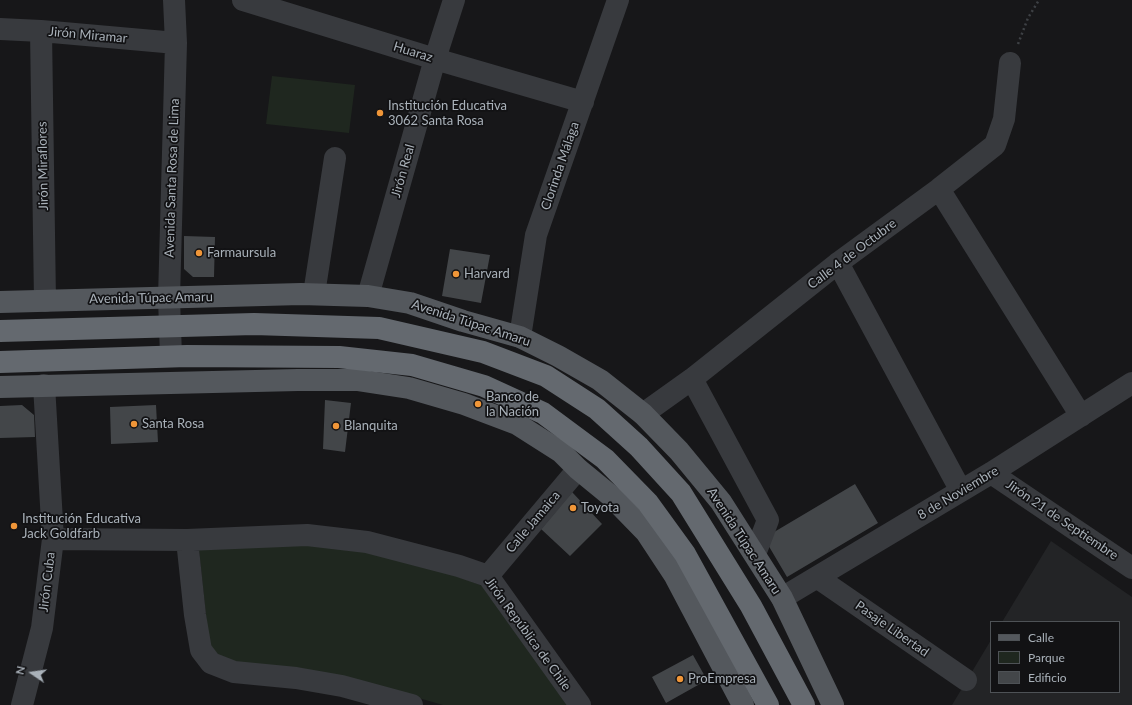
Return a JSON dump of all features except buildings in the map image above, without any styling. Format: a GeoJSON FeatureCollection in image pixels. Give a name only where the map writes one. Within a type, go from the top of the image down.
{"type":"FeatureCollection","features":[{"type":"Feature","properties":{"kind":"highway","name":"Avenida Túpac Amaru"},"geometry":{"type":"LineString","coordinates":[[0,331],[254,324],[379,328],[483,352],[546,376],[596,408],[639,447],[681,494],[751,606],[804,705]]}},
{"type":"Feature","properties":{"kind":"highway"},"geometry":{"type":"LineString","coordinates":[[0,362],[170,356],[339,357],[412,365],[484,386],[543,413],[605,459],[648,503],[685,554],[768,705]]}},
{"type":"Feature","properties":{"kind":"main road","name":"Avenida Túpac Amaru"},"geometry":{"type":"LineString","coordinates":[[0,302],[314,294],[368,296],[410,303],[463,321],[520,337],[558,356],[600,380],[643,414],[679,451],[720,502],[782,598],[833,705]]}},
{"type":"Feature","properties":{"kind":"main road"},"geometry":{"type":"LineString","coordinates":[[0,387],[290,380],[357,380],[409,388],[464,404],[517,424],[561,452],[578,469],[611,496],[646,532],[675,576],[743,705]]}},
{"type":"Feature","properties":{"kind":"street","name":"Avenida Santa Rosa de Lima"},"geometry":{"type":"LineString","coordinates":[[170,356],[168,298],[176,43],[174,0]]}},
{"type":"Feature","properties":{"kind":"street","name":"Huaraz"},"geometry":{"type":"LineString","coordinates":[[244,0],[299,8],[434,59],[583,102]]}},
{"type":"Feature","properties":{"kind":"street","name":"Jirón Real"},"geometry":{"type":"LineString","coordinates":[[368,296],[434,59],[454,0]]}},
{"type":"Feature","properties":{"kind":"street","name":"Clorinda Málaga"},"geometry":{"type":"LineString","coordinates":[[520,337],[536,235],[618,0]]}},
{"type":"Feature","properties":{"kind":"street","name":"Jirón Miramar"},"geometry":{"type":"LineString","coordinates":[[0,29],[41,31],[176,43]]}},
{"type":"Feature","properties":{"kind":"street","name":"Jirón Miraflores"},"geometry":{"type":"LineString","coordinates":[[41,31],[45,301]]}},
{"type":"Feature","properties":{"kind":"street","name":"Calle 4 de Octubre"},"geometry":{"type":"LineString","coordinates":[[643,414],[692,379],[838,263],[939,189],[995,145],[1004,119],[1010,63]]}},
{"type":"Feature","properties":{"kind":"street"},"geometry":{"type":"LineString","coordinates":[[314,294],[335,158]]}},
{"type":"Feature","properties":{"kind":"street"},"geometry":{"type":"LineString","coordinates":[[939,189],[1080,416]]}},
{"type":"Feature","properties":{"kind":"street"},"geometry":{"type":"LineString","coordinates":[[838,263],[961,491]]}},
{"type":"Feature","properties":{"kind":"street"},"geometry":{"type":"LineString","coordinates":[[692,379],[768,520],[755,554]]}},
{"type":"Feature","properties":{"kind":"street","name":"8 de Noviembre"},"geometry":{"type":"LineString","coordinates":[[782,598],[818,578],[991,473],[1132,383]]}},
{"type":"Feature","properties":{"kind":"street","name":"Jirón Cuba"},"geometry":{"type":"LineString","coordinates":[[22,705],[42,628],[53,539],[44,385]]}},
{"type":"Feature","properties":{"kind":"street","name":"Calle Jamaica"},"geometry":{"type":"LineString","coordinates":[[488,576],[578,469]]}},
{"type":"Feature","properties":{"kind":"street","name":"Jirón 21 de Septiembre"},"geometry":{"type":"LineString","coordinates":[[991,473],[1132,568]]}},
{"type":"Feature","properties":{"kind":"street","name":"Jirón República de Chile"},"geometry":{"type":"LineString","coordinates":[[53,539],[187,540],[307,535],[367,542],[458,566],[488,576],[571,700]]}},
{"type":"Feature","properties":{"kind":"street"},"geometry":{"type":"LineString","coordinates":[[187,540],[195,615],[201,650],[211,663],[234,672],[296,678],[350,697],[412,705]]}},
{"type":"Feature","properties":{"kind":"street","name":"Pasaje Libertad"},"geometry":{"type":"LineString","coordinates":[[818,578],[966,680]]}},
{"type":"Feature","properties":{"kind":"path"},"geometry":{"type":"LineString","coordinates":[[1010,63],[1028,18],[1039,0]]}},
{"type":"Feature","properties":{"kind":"shaded area"},"geometry":{"type":"Polygon","coordinates":[[[1051,541],[1132,597],[1132,705],[952,705],[990,642],[990,693],[1120,693],[1120,621],[1003,621],[1051,541]]]}},
{"type":"Feature","properties":{"kind":"green space"},"geometry":{"type":"Polygon","coordinates":[[[272,76],[355,85],[349,133],[266,124],[272,76]]]}},
{"type":"Feature","properties":{"kind":"green space"},"geometry":{"type":"Polygon","coordinates":[[[300,544],[366,551],[450,573],[485,587],[570,705],[443,705],[359,681],[240,663],[220,657],[209,644],[199,550],[300,544]]]}},
{"type":"Feature","properties":{"kind":"place","name":"Institución Educativa 3062 Santa Rosa"},"geometry":{"type":"Point","coordinates":[380,113]}},
{"type":"Feature","properties":{"kind":"place","name":"Farmaursula"},"geometry":{"type":"Point","coordinates":[199,253]}},
{"type":"Feature","properties":{"kind":"place","name":"Harvard"},"geometry":{"type":"Point","coordinates":[456,274]}},
{"type":"Feature","properties":{"kind":"place","name":"Banco de la Nación"},"geometry":{"type":"Point","coordinates":[478,404]}},
{"type":"Feature","properties":{"kind":"place","name":"Santa Rosa"},"geometry":{"type":"Point","coordinates":[134,424]}},
{"type":"Feature","properties":{"kind":"place","name":"Blanquita"},"geometry":{"type":"Point","coordinates":[336,426]}},
{"type":"Feature","properties":{"kind":"place","name":"Toyota"},"geometry":{"type":"Point","coordinates":[573,508]}},
{"type":"Feature","properties":{"kind":"place","name":"Institución Educativa Jack Goldfarb"},"geometry":{"type":"Point","coordinates":[14,526]}},
{"type":"Feature","properties":{"kind":"place","name":"ProEmpresa"},"geometry":{"type":"Point","coordinates":[680,679]}}]}
